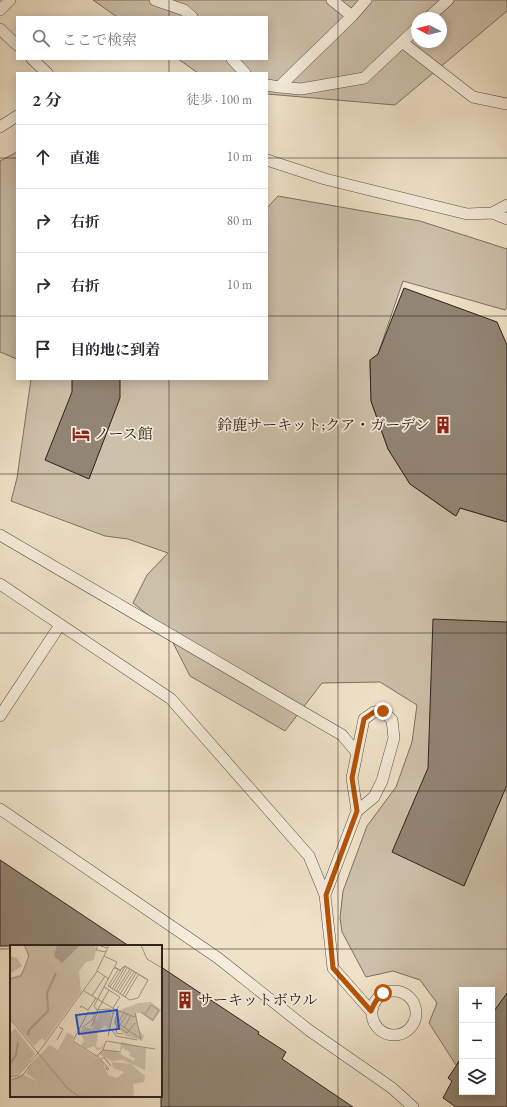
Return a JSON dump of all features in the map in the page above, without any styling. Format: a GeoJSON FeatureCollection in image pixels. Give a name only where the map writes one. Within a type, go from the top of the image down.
{"type":"FeatureCollection","features":[{"type":"Feature","properties":{"kind":"lane"},"geometry":{"type":"LineString","coordinates":[[0,10],[10,0]]}},
{"type":"Feature","properties":{"kind":"lane"},"geometry":{"type":"LineString","coordinates":[[155,0],[184,10],[191,16]]}},
{"type":"Feature","properties":{"kind":"lane"},"geometry":{"type":"LineString","coordinates":[[332,0],[352,16]]}},
{"type":"Feature","properties":{"kind":"lane"},"geometry":{"type":"LineString","coordinates":[[279,88],[352,16],[366,0]]}},
{"type":"Feature","properties":{"kind":"lane"},"geometry":{"type":"LineString","coordinates":[[435,12],[448,0]]}},
{"type":"Feature","properties":{"kind":"lane"},"geometry":{"type":"LineString","coordinates":[[0,29],[16,44]]}},
{"type":"Feature","properties":{"kind":"lane"},"geometry":{"type":"LineString","coordinates":[[268,85],[279,88],[301,89],[364,78],[411,34]]}},
{"type":"Feature","properties":{"kind":"lane"},"geometry":{"type":"LineString","coordinates":[[402,42],[473,97],[507,104]]}},
{"type":"Feature","properties":{"kind":"lane"},"geometry":{"type":"LineString","coordinates":[[33,60],[47,72]]}},
{"type":"Feature","properties":{"kind":"lane"},"geometry":{"type":"LineString","coordinates":[[233,60],[244,72]]}},
{"type":"Feature","properties":{"kind":"lane"},"geometry":{"type":"LineString","coordinates":[[0,128],[16,117]]}},
{"type":"Feature","properties":{"kind":"lane"},"geometry":{"type":"LineString","coordinates":[[268,160],[325,179],[467,214],[492,213],[507,219]]}},
{"type":"Feature","properties":{"kind":"lane"},"geometry":{"type":"LineString","coordinates":[[492,213],[507,205]]}},
{"type":"Feature","properties":{"kind":"lane"},"geometry":{"type":"LineString","coordinates":[[0,535],[342,735],[357,753]]}},
{"type":"Feature","properties":{"kind":"lane"},"geometry":{"type":"LineString","coordinates":[[0,584],[171,699],[309,856],[326,895],[333,968],[371,1011],[374,1025],[379,1031],[386,1035],[401,1035],[407,1032],[416,1019],[416,1011],[410,998],[404,993],[397,991],[383,993],[377,998],[371,1011]]}},
{"type":"Feature","properties":{"kind":"lane"},"geometry":{"type":"LineString","coordinates":[[0,716],[60,625]]}},
{"type":"Feature","properties":{"kind":"lane"},"geometry":{"type":"LineString","coordinates":[[326,895],[357,811],[352,778],[364,719],[374,712],[383,711],[392,720],[394,738],[382,781],[374,797],[357,811]]}},
{"type":"Feature","properties":{"kind":"lane"},"geometry":{"type":"LineString","coordinates":[[0,809],[218,958],[310,1031],[392,1088],[414,1107]]}},
{"type":"Feature","properties":{"kind":"shaded area"},"geometry":{"type":"Polygon","coordinates":[[[93,0],[507,0],[507,11],[395,105],[268,94],[268,72],[197,72],[179,60],[268,60],[268,16],[116,16],[93,0]]]}},
{"type":"Feature","properties":{"kind":"shaded area"},"geometry":{"type":"Polygon","coordinates":[[[16,153],[16,359],[0,352],[0,161],[16,153]]]}},
{"type":"Feature","properties":{"kind":"shaded area"},"geometry":{"type":"Polygon","coordinates":[[[278,196],[420,221],[507,249],[507,307],[505,310],[403,281],[378,354],[370,361],[371,401],[388,449],[410,484],[455,516],[460,508],[507,522],[507,1009],[495,1011],[495,987],[459,987],[459,1061],[456,1065],[429,1023],[437,1003],[420,980],[393,971],[366,977],[342,932],[340,918],[343,891],[367,826],[396,787],[412,742],[417,705],[380,682],[322,683],[285,731],[190,676],[166,629],[133,603],[147,575],[168,553],[128,539],[105,536],[11,501],[17,478],[31,380],[268,380],[268,207],[278,196]]]}},
{"type":"Feature","properties":{"kind":"building","name":"鈴鹿サーキット;クア・ガーデン"},"geometry":{"type":"Polygon","coordinates":[[[404,288],[497,322],[507,345],[507,522],[460,508],[456,516],[410,484],[388,449],[371,401],[370,360],[378,354],[404,288]]]}},
{"type":"Feature","properties":{"kind":"building","name":"ノース館"},"geometry":{"type":"Polygon","coordinates":[[[72,380],[120,380],[120,398],[89,479],[45,460],[72,392],[72,380]]]}},
{"type":"Feature","properties":{"kind":"building"},"geometry":{"type":"Polygon","coordinates":[[[433,619],[507,622],[507,785],[464,886],[392,852],[428,768],[433,619]]]}},
{"type":"Feature","properties":{"kind":"building"},"geometry":{"type":"Polygon","coordinates":[[[0,860],[128,945],[10,945],[0,946],[0,860]]]}},
{"type":"Feature","properties":{"kind":"building"},"geometry":{"type":"Polygon","coordinates":[[[162,968],[259,1032],[258,1034],[286,1052],[282,1059],[353,1107],[161,1107],[162,968]]]}},
{"type":"Feature","properties":{"kind":"building"},"geometry":{"type":"Polygon","coordinates":[[[507,993],[507,1107],[456,1107],[443,1098],[452,1081],[448,1078],[459,1062],[459,1095],[495,1095],[495,1010],[507,993]]]}},
{"type":"Feature","properties":{"kind":"place","name":"鈴鹿サーキット;クア・ガーデン"},"geometry":{"type":"Point","coordinates":[443,425]}},
{"type":"Feature","properties":{"kind":"place","name":"ノース館"},"geometry":{"type":"Point","coordinates":[81,434]}},
{"type":"Feature","properties":{"kind":"place","name":"サーキットボウル"},"geometry":{"type":"Point","coordinates":[185,1000]}},
{"type":"Feature","properties":{"kind":"route"},"geometry":{"type":"LineString","coordinates":[[383,711],[374,712],[364,719],[352,778],[357,811],[326,895],[333,968],[371,1011],[377,998],[383,993]]}}]}
